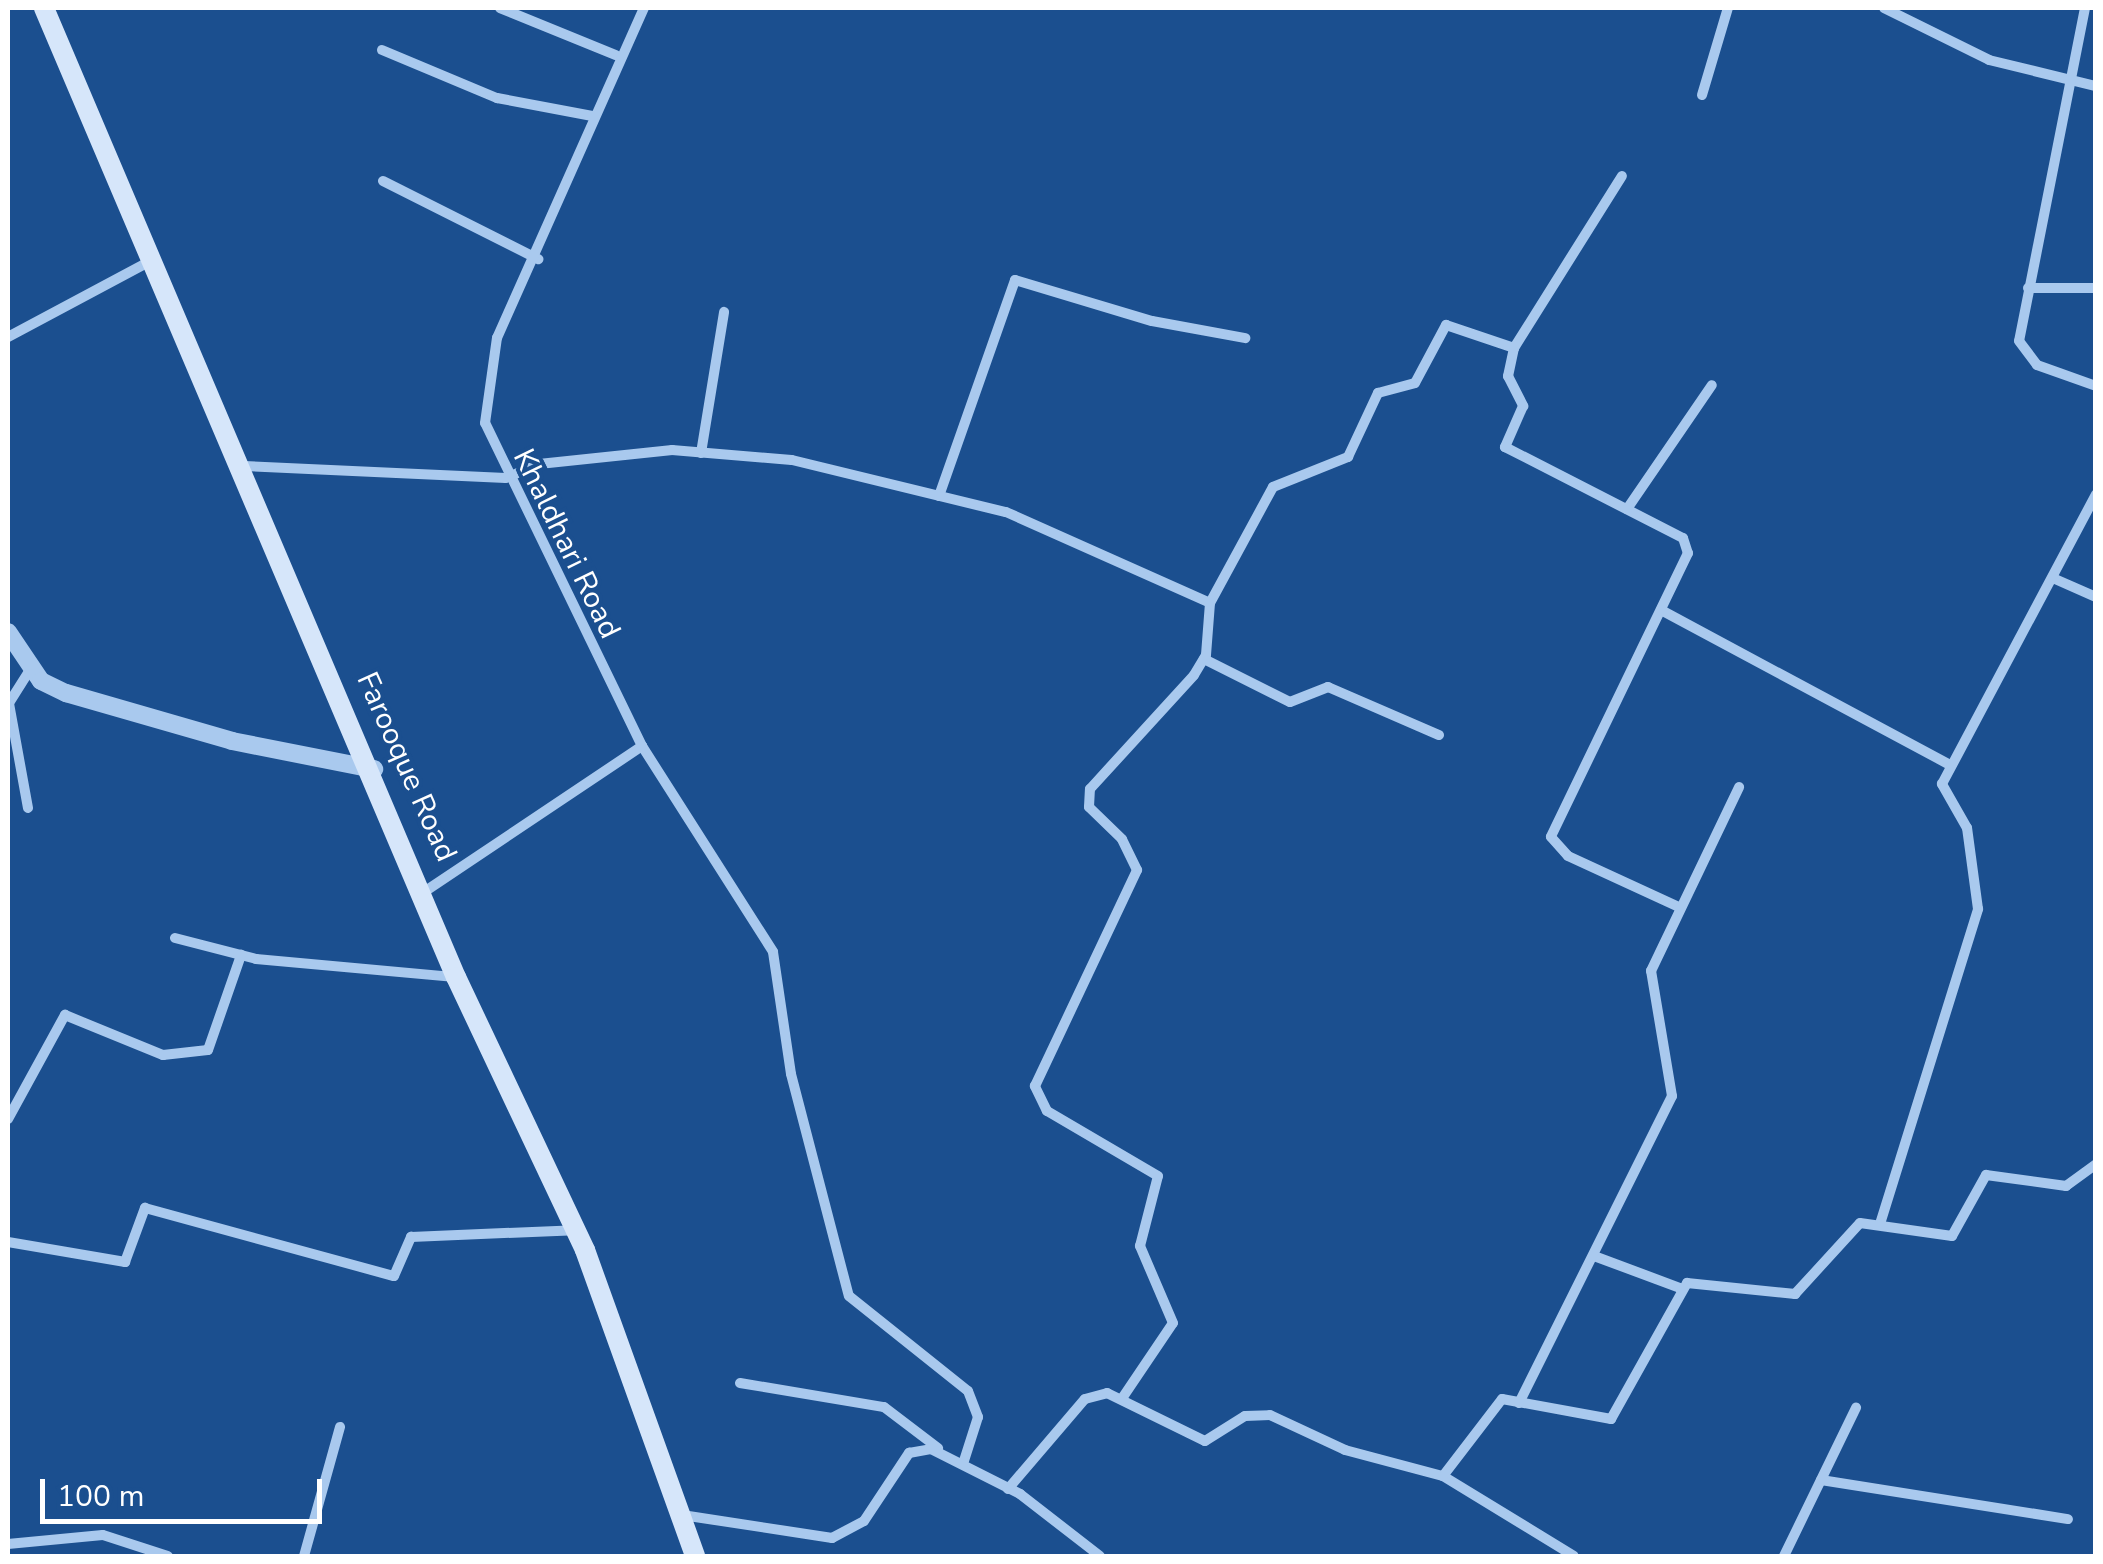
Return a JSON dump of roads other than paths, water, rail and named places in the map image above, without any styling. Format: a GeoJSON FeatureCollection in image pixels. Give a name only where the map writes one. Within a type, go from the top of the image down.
{"type":"FeatureCollection","features":[{"type":"Feature","properties":{"kind":"main road","name":"Farooque Road"},"geometry":{"type":"LineString","coordinates":[[44,8],[427,890],[456,977],[576,1230],[695,1556]]}},
{"type":"Feature","properties":{"kind":"street"},"geometry":{"type":"LineString","coordinates":[[500,8],[616,55]]}},
{"type":"Feature","properties":{"kind":"street","name":"Khaldhari Road"},"geometry":{"type":"LineString","coordinates":[[644,8],[616,55],[538,259],[497,338],[486,396],[490,446],[642,746],[773,952],[791,1074],[849,1296],[968,1391],[978,1418],[964,1461]]}},
{"type":"Feature","properties":{"kind":"street"},"geometry":{"type":"LineString","coordinates":[[1702,95],[1728,8]]}},
{"type":"Feature","properties":{"kind":"street"},"geometry":{"type":"LineString","coordinates":[[1884,8],[1989,60],[2096,86]]}},
{"type":"Feature","properties":{"kind":"street"},"geometry":{"type":"LineString","coordinates":[[2085,8],[2019,341],[2026,356],[2096,386]]}},
{"type":"Feature","properties":{"kind":"street"},"geometry":{"type":"LineString","coordinates":[[382,50],[497,98],[592,116]]}},
{"type":"Feature","properties":{"kind":"street"},"geometry":{"type":"LineString","coordinates":[[1622,176],[1514,348],[1508,376],[1523,406],[1506,446],[1683,538],[1688,553],[1551,836],[1568,856],[1679,907]]}},
{"type":"Feature","properties":{"kind":"street"},"geometry":{"type":"LineString","coordinates":[[383,180],[538,259]]}},
{"type":"Feature","properties":{"kind":"street"},"geometry":{"type":"LineString","coordinates":[[8,337],[152,260]]}},
{"type":"Feature","properties":{"kind":"street"},"geometry":{"type":"LineString","coordinates":[[939,496],[1015,280],[1246,338]]}},
{"type":"Feature","properties":{"kind":"street"},"geometry":{"type":"LineString","coordinates":[[2028,288],[2096,288]]}},
{"type":"Feature","properties":{"kind":"street"},"geometry":{"type":"LineString","coordinates":[[701,453],[724,312]]}},
{"type":"Feature","properties":{"kind":"street"},"geometry":{"type":"LineString","coordinates":[[1123,1397],[1173,1322],[1140,1246],[1158,1176],[1047,1111],[1035,1086],[1136,870],[1122,839],[1089,807],[1090,789],[1157,724],[1204,659],[1210,604],[1272,487],[1348,457],[1378,393],[1416,383],[1446,325],[1514,348]]}},
{"type":"Feature","properties":{"kind":"street"},"geometry":{"type":"LineString","coordinates":[[1628,509],[1712,385]]}},
{"type":"Feature","properties":{"kind":"street"},"geometry":{"type":"LineString","coordinates":[[244,466],[506,478],[575,458],[701,453],[819,465],[1006,512],[1210,604]]}},
{"type":"Feature","properties":{"kind":"street"},"geometry":{"type":"LineString","coordinates":[[1880,1224],[1978,909],[1967,828],[1940,791],[2002,656],[2055,579],[2096,494]]}},
{"type":"Feature","properties":{"kind":"street"},"geometry":{"type":"LineString","coordinates":[[2055,579],[2096,597]]}},
{"type":"Feature","properties":{"kind":"street"},"geometry":{"type":"LineString","coordinates":[[1660,610],[1950,766]]}},
{"type":"Feature","properties":{"kind":"street"},"geometry":{"type":"LineString","coordinates":[[8,632],[31,668],[66,693],[163,724],[374,769]]}},
{"type":"Feature","properties":{"kind":"street"},"geometry":{"type":"LineString","coordinates":[[1204,659],[1290,702],[1328,687],[1439,735]]}},
{"type":"Feature","properties":{"kind":"street"},"geometry":{"type":"LineString","coordinates":[[28,808],[9,703],[31,668]]}},
{"type":"Feature","properties":{"kind":"street"},"geometry":{"type":"LineString","coordinates":[[427,890],[642,746]]}},
{"type":"Feature","properties":{"kind":"street"},"geometry":{"type":"LineString","coordinates":[[1520,1404],[1672,1096],[1648,992],[1679,907],[1739,787]]}},
{"type":"Feature","properties":{"kind":"street"},"geometry":{"type":"LineString","coordinates":[[175,938],[241,955],[456,977]]}},
{"type":"Feature","properties":{"kind":"street"},"geometry":{"type":"LineString","coordinates":[[8,1119],[65,1015],[163,1054],[208,1050],[241,955]]}},
{"type":"Feature","properties":{"kind":"street"},"geometry":{"type":"LineString","coordinates":[[1594,1256],[1680,1288],[1704,1282],[1796,1294],[1860,1223],[1952,1236],[1986,1174],[2066,1186],[2096,1164]]}},
{"type":"Feature","properties":{"kind":"street"},"geometry":{"type":"LineString","coordinates":[[8,1242],[125,1262],[145,1208],[394,1276],[411,1237],[576,1230]]}},
{"type":"Feature","properties":{"kind":"street"},"geometry":{"type":"LineString","coordinates":[[1442,1476],[1502,1398],[1611,1419],[1680,1288]]}},
{"type":"Feature","properties":{"kind":"street"},"geometry":{"type":"LineString","coordinates":[[740,1383],[884,1407],[942,1452],[1008,1488],[1100,1556]]}},
{"type":"Feature","properties":{"kind":"street"},"geometry":{"type":"LineString","coordinates":[[1008,1488],[1085,1399],[1123,1397],[1205,1441],[1244,1416],[1270,1415],[1345,1450],[1442,1476],[1574,1556]]}},
{"type":"Feature","properties":{"kind":"street"},"geometry":{"type":"LineString","coordinates":[[1784,1556],[1856,1408]]}},
{"type":"Feature","properties":{"kind":"street"},"geometry":{"type":"LineString","coordinates":[[304,1556],[340,1427]]}},
{"type":"Feature","properties":{"kind":"street"},"geometry":{"type":"LineString","coordinates":[[682,1515],[832,1538],[864,1520],[908,1453],[942,1452]]}},
{"type":"Feature","properties":{"kind":"street"},"geometry":{"type":"LineString","coordinates":[[1821,1480],[2068,1519]]}},
{"type":"Feature","properties":{"kind":"street"},"geometry":{"type":"LineString","coordinates":[[8,1545],[103,1535],[168,1556]]}}]}
